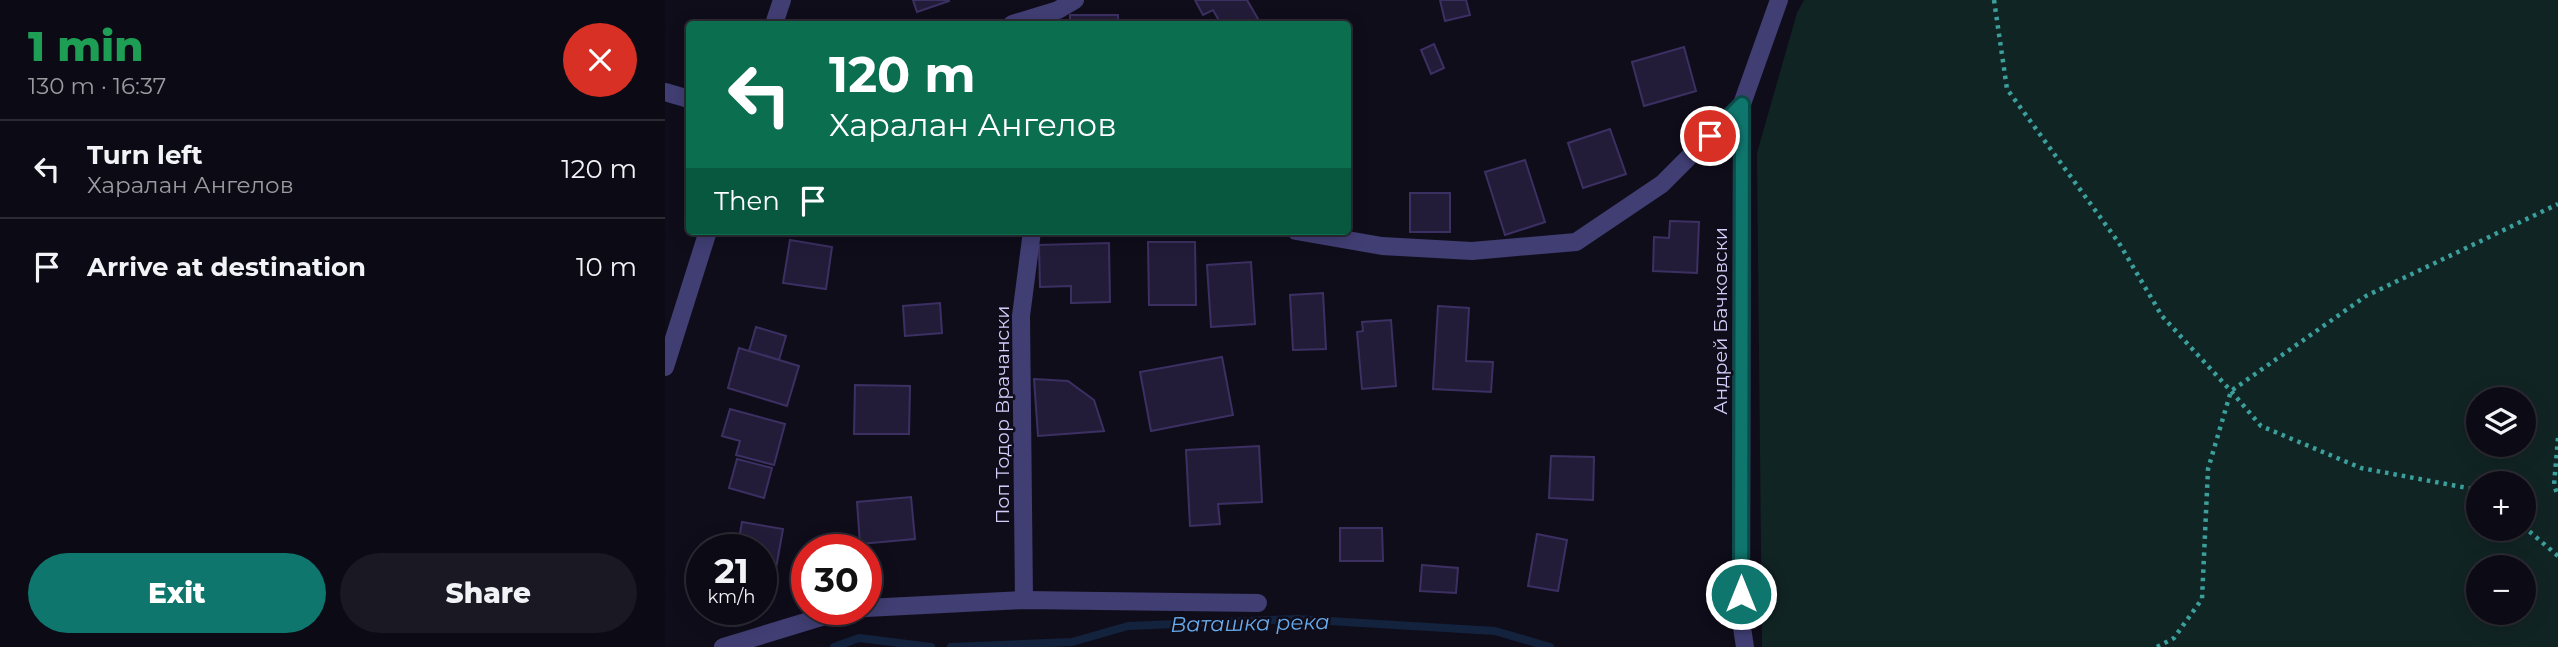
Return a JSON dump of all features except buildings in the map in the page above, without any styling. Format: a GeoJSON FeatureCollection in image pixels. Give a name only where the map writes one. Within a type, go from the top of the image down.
{"type":"FeatureCollection","features":[{"type":"Feature","properties":{"kind":"street"},"geometry":{"type":"LineString","coordinates":[[775,21],[782,0]]}},
{"type":"Feature","properties":{"kind":"street"},"geometry":{"type":"LineString","coordinates":[[1031,21],[1057,17],[1075,0]]}},
{"type":"Feature","properties":{"kind":"street","name":"Андрей Бачковски"},"geometry":{"type":"LineString","coordinates":[[1745,647],[1741,607],[1742,104],[1779,0]]}},
{"type":"Feature","properties":{"kind":"street"},"geometry":{"type":"LineString","coordinates":[[665,92],[686,98]]}},
{"type":"Feature","properties":{"kind":"street"},"geometry":{"type":"LineString","coordinates":[[1319,235],[1382,246],[1472,251],[1576,242],[1662,184],[1742,104]]}},
{"type":"Feature","properties":{"kind":"street"},"geometry":{"type":"LineString","coordinates":[[665,367],[707,235]]}},
{"type":"Feature","properties":{"kind":"street","name":"Поп Тодор Врачански"},"geometry":{"type":"LineString","coordinates":[[1024,600],[1020,316],[1031,235]]}},
{"type":"Feature","properties":{"kind":"street"},"geometry":{"type":"LineString","coordinates":[[882,607],[1024,600],[1258,603]]}},
{"type":"Feature","properties":{"kind":"street"},"geometry":{"type":"LineString","coordinates":[[723,647],[795,625]]}},
{"type":"Feature","properties":{"kind":"path"},"geometry":{"type":"LineString","coordinates":[[1994,0],[2007,89],[2119,243],[2162,316],[2261,426],[2361,468],[2466,488]]}},
{"type":"Feature","properties":{"kind":"path"},"geometry":{"type":"LineString","coordinates":[[2157,647],[2174,638],[2202,599],[2207,468],[2231,391],[2366,296],[2558,204]]}},
{"type":"Feature","properties":{"kind":"path"},"geometry":{"type":"LineString","coordinates":[[2558,438],[2554,485],[2558,496]]}},
{"type":"Feature","properties":{"kind":"path"},"geometry":{"type":"LineString","coordinates":[[2536,537],[2558,556]]}},
{"type":"Feature","properties":{"kind":"green space"},"geometry":{"type":"Polygon","coordinates":[[[1804,0],[2558,0],[2558,647],[1762,647],[1757,153],[1797,13],[1804,0]]]}},
{"type":"Feature","properties":{"kind":"waterway","name":"Ваташка река"},"geometry":{"type":"LineString","coordinates":[[951,647],[1072,642],[1128,626],[1296,619],[1495,631],[1550,647]]}},
{"type":"Feature","properties":{"kind":"waterway","name":"Ваташка река"},"geometry":{"type":"LineString","coordinates":[[834,647],[859,638],[931,647]]}},
{"type":"Feature","properties":{"kind":"route"},"geometry":{"type":"LineString","coordinates":[[1710,136],[1742,104],[1741,594]]}}]}
